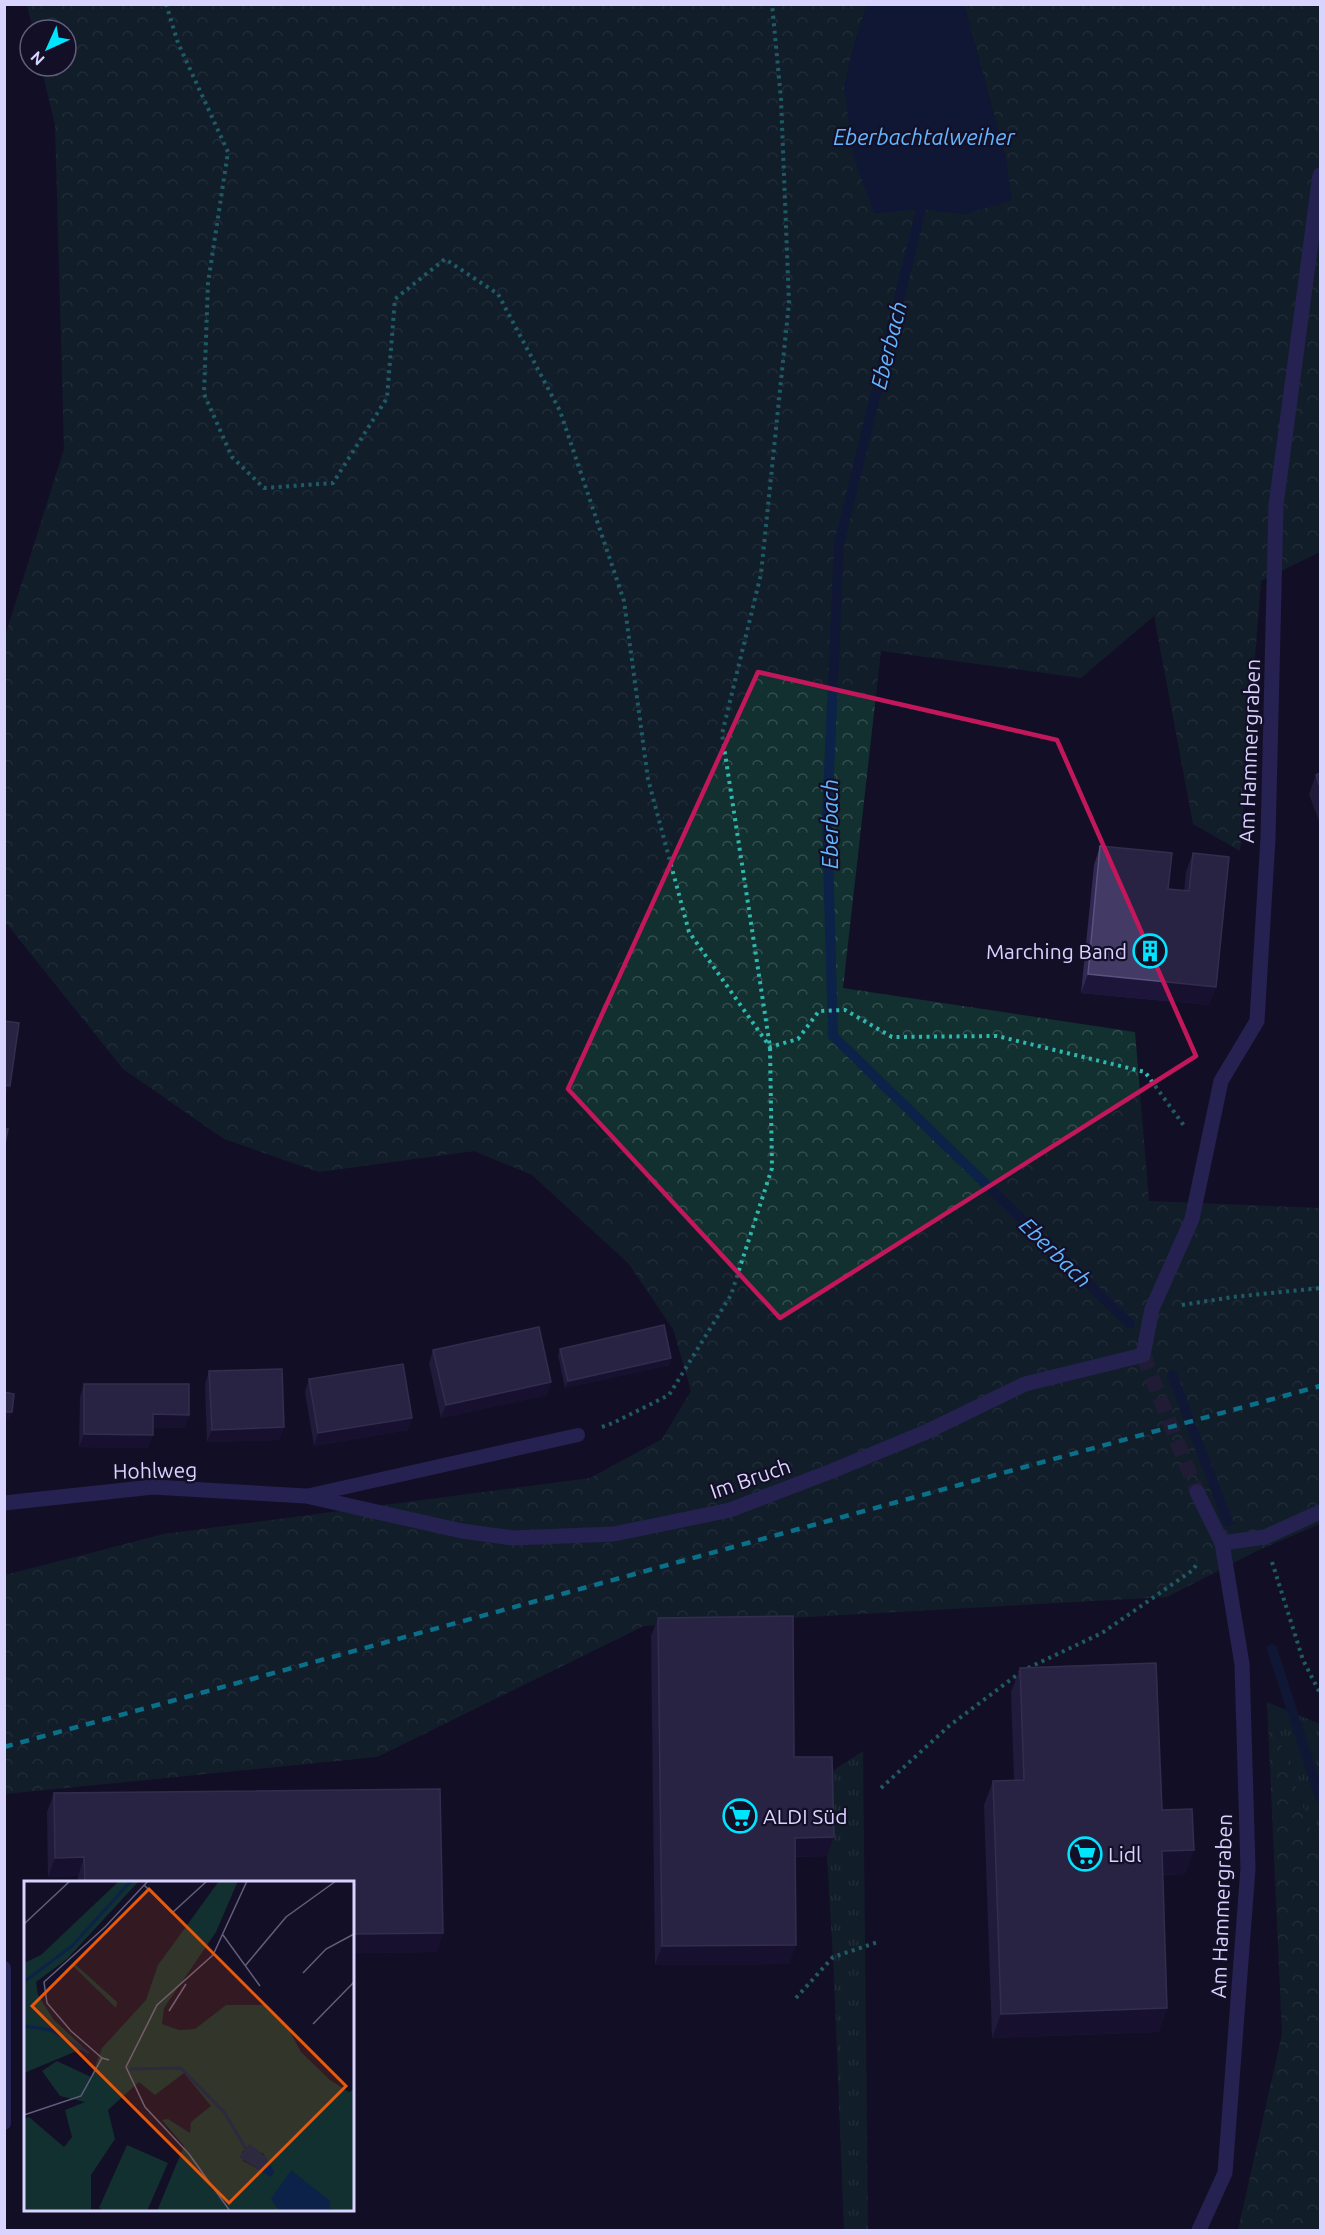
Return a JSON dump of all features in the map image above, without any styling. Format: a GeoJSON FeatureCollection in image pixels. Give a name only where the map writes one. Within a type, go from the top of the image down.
{"type":"FeatureCollection","features":[{"type":"Feature","properties":{"kind":"street","name":"Am Hammergraben"},"geometry":{"type":"LineString","coordinates":[[1152,1309],[1192,1219],[1221,1080],[1257,1021],[1268,838],[1276,505],[1320,175]]}},
{"type":"Feature","properties":{"kind":"street","name":"Im Bruch"},"geometry":{"type":"LineString","coordinates":[[306,1496],[462,1531],[513,1538],[614,1534],[730,1510],[926,1432],[1025,1384],[1143,1356],[1152,1309]]}},
{"type":"Feature","properties":{"kind":"street","name":"Hohlweg"},"geometry":{"type":"LineString","coordinates":[[4,1503],[153,1487],[306,1496]]}},
{"type":"Feature","properties":{"kind":"street"},"geometry":{"type":"LineString","coordinates":[[1197,1491],[1220,1538],[1265,1537],[1320,1512]]}},
{"type":"Feature","properties":{"kind":"street","name":"Am Hammergraben"},"geometry":{"type":"LineString","coordinates":[[1199,2230],[1225,2173],[1248,1868],[1242,1664],[1220,1538]]}},
{"type":"Feature","properties":{"kind":"lane"},"geometry":{"type":"LineString","coordinates":[[306,1496],[578,1435]]}},
{"type":"Feature","properties":{"kind":"lane"},"geometry":{"type":"LineString","coordinates":[[4,1968],[4,2123]]}},
{"type":"Feature","properties":{"kind":"path"},"geometry":{"type":"LineString","coordinates":[[166,4],[178,44],[228,152],[208,282],[204,394],[232,457],[264,488],[333,483],[387,398],[395,299],[445,259],[498,294],[560,411],[624,601],[648,779],[689,932],[770,1047]]}},
{"type":"Feature","properties":{"kind":"path"},"geometry":{"type":"LineString","coordinates":[[578,1435],[613,1424],[669,1395],[731,1295],[772,1168],[770,1047],[722,734],[761,573],[789,303],[781,99],[772,4]]}},
{"type":"Feature","properties":{"kind":"path"},"geometry":{"type":"LineString","coordinates":[[770,1047],[798,1039],[819,1011],[845,1010],[892,1037],[997,1036],[1145,1072],[1205,1155]]}},
{"type":"Feature","properties":{"kind":"path"},"geometry":{"type":"LineString","coordinates":[[1152,1309],[1233,1297],[1320,1288]]}},
{"type":"Feature","properties":{"kind":"path"},"geometry":{"type":"LineString","coordinates":[[1265,1537],[1303,1660],[1320,1693]]}},
{"type":"Feature","properties":{"kind":"path"},"geometry":{"type":"LineString","coordinates":[[881,1788],[949,1726],[1017,1674],[1102,1633],[1193,1570],[1220,1538]]}},
{"type":"Feature","properties":{"kind":"path"},"geometry":{"type":"LineString","coordinates":[[796,1998],[833,1957],[878,1942]]}},
{"type":"Feature","properties":{"kind":"highlighted area"},"geometry":{"type":"Polygon","coordinates":[[[758,672],[1057,740],[1196,1056],[780,1318],[568,1089],[758,672]]]}},
{"type":"Feature","properties":{"kind":"green space"},"geometry":{"type":"Polygon","coordinates":[[[27,5],[867,5],[844,88],[874,213],[921,209],[966,214],[1006,159],[964,5],[1320,5],[1320,552],[1261,581],[1240,851],[1193,824],[1154,616],[1081,678],[881,651],[843,988],[1135,1032],[1149,1201],[1320,1208],[1320,1524],[1259,1550],[1167,1597],[644,1626],[377,1757],[5,1794],[5,1575],[164,1534],[590,1478],[662,1439],[691,1391],[673,1329],[628,1263],[532,1175],[474,1151],[319,1172],[224,1139],[123,1069],[6,923],[5,636],[64,449],[55,125],[44,78],[78,78],[78,18],[30,18],[27,5]]]}},
{"type":"Feature","properties":{"kind":"green space"},"geometry":{"type":"Polygon","coordinates":[[[1267,1702],[1320,1724],[1320,1857],[1267,1702]]]}},
{"type":"Feature","properties":{"kind":"green space"},"geometry":{"type":"Polygon","coordinates":[[[1267,1702],[1320,1857],[1320,2230],[1238,2230],[1282,2034],[1267,1702]]]}},
{"type":"Feature","properties":{"kind":"green space"},"geometry":{"type":"Polygon","coordinates":[[[863,1751],[868,2230],[844,2230],[825,1776],[863,1751]]]}},
{"type":"Feature","properties":{"kind":"water","name":"Eberbachtalweiher"},"geometry":{"type":"Polygon","coordinates":[[[867,5],[964,5],[1006,159],[1012,200],[966,214],[921,209],[874,213],[853,155],[844,88],[867,5]]]}},
{"type":"Feature","properties":{"kind":"building"},"geometry":{"type":"Polygon","coordinates":[[[1320,773],[1320,787],[1316,775],[1320,773]]]}},
{"type":"Feature","properties":{"kind":"building","name":"Marching Band"},"geometry":{"type":"Polygon","coordinates":[[[1100,846],[1172,853],[1168,889],[1189,891],[1193,853],[1229,857],[1216,987],[1088,974],[1100,846]]]}},
{"type":"Feature","properties":{"kind":"building"},"geometry":{"type":"Polygon","coordinates":[[[4,1021],[19,1023],[10,1086],[4,1085],[4,1021]]]}},
{"type":"Feature","properties":{"kind":"building"},"geometry":{"type":"Polygon","coordinates":[[[4,1129],[8,1129],[4,1149],[4,1129]]]}},
{"type":"Feature","properties":{"kind":"building"},"geometry":{"type":"Polygon","coordinates":[[[664,1325],[671,1358],[568,1381],[560,1349],[664,1325]]]}},
{"type":"Feature","properties":{"kind":"building"},"geometry":{"type":"Polygon","coordinates":[[[539,1327],[551,1382],[446,1405],[433,1350],[539,1327]]]}},
{"type":"Feature","properties":{"kind":"building"},"geometry":{"type":"Polygon","coordinates":[[[403,1364],[412,1418],[318,1433],[309,1379],[403,1364]]]}},
{"type":"Feature","properties":{"kind":"building"},"geometry":{"type":"Polygon","coordinates":[[[282,1369],[284,1427],[212,1430],[209,1371],[282,1369]]]}},
{"type":"Feature","properties":{"kind":"building"},"geometry":{"type":"Polygon","coordinates":[[[84,1384],[189,1384],[189,1415],[153,1414],[153,1435],[84,1434],[84,1384]]]}},
{"type":"Feature","properties":{"kind":"building"},"geometry":{"type":"Polygon","coordinates":[[[4,1392],[14,1394],[12,1412],[4,1412],[4,1392]]]}},
{"type":"Feature","properties":{"kind":"building","name":"ALDI Süd"},"geometry":{"type":"Polygon","coordinates":[[[793,1616],[794,1757],[832,1757],[834,1837],[795,1838],[796,1945],[662,1946],[658,1618],[793,1616]]]}},
{"type":"Feature","properties":{"kind":"building","name":"Lidl"},"geometry":{"type":"Polygon","coordinates":[[[1156,1663],[1162,1810],[1192,1809],[1194,1850],[1162,1851],[1167,2008],[1001,2014],[993,1781],[1024,1780],[1020,1668],[1156,1663]]]}},
{"type":"Feature","properties":{"kind":"building"},"geometry":{"type":"Polygon","coordinates":[[[440,1789],[443,1933],[354,1934],[354,1881],[85,1881],[84,1857],[55,1858],[54,1793],[440,1789]]]}},
{"type":"Feature","properties":{"kind":"waterway","name":"Eberbach"},"geometry":{"type":"LineString","coordinates":[[921,209],[839,544],[827,818],[833,1036],[1130,1324]]}},
{"type":"Feature","properties":{"kind":"waterway","name":"Eberbach"},"geometry":{"type":"LineString","coordinates":[[1172,1375],[1228,1522]]}},
{"type":"Feature","properties":{"kind":"waterway","name":"Eberbach"},"geometry":{"type":"LineString","coordinates":[[1272,1649],[1320,1797]]}},
{"type":"Feature","properties":{"kind":"tunnel"},"geometry":{"type":"LineString","coordinates":[[1143,1355],[1197,1492]]}},
{"type":"Feature","properties":{"kind":"railway"},"geometry":{"type":"LineString","coordinates":[[4,1747],[1320,1386]]}},
{"type":"Feature","properties":{"kind":"place","name":"Marching Band"},"geometry":{"type":"Point","coordinates":[1150,951]}},
{"type":"Feature","properties":{"kind":"place","name":"ALDI Süd"},"geometry":{"type":"Point","coordinates":[740,1816]}},
{"type":"Feature","properties":{"kind":"place","name":"Lidl"},"geometry":{"type":"Point","coordinates":[1085,1854]}}]}
